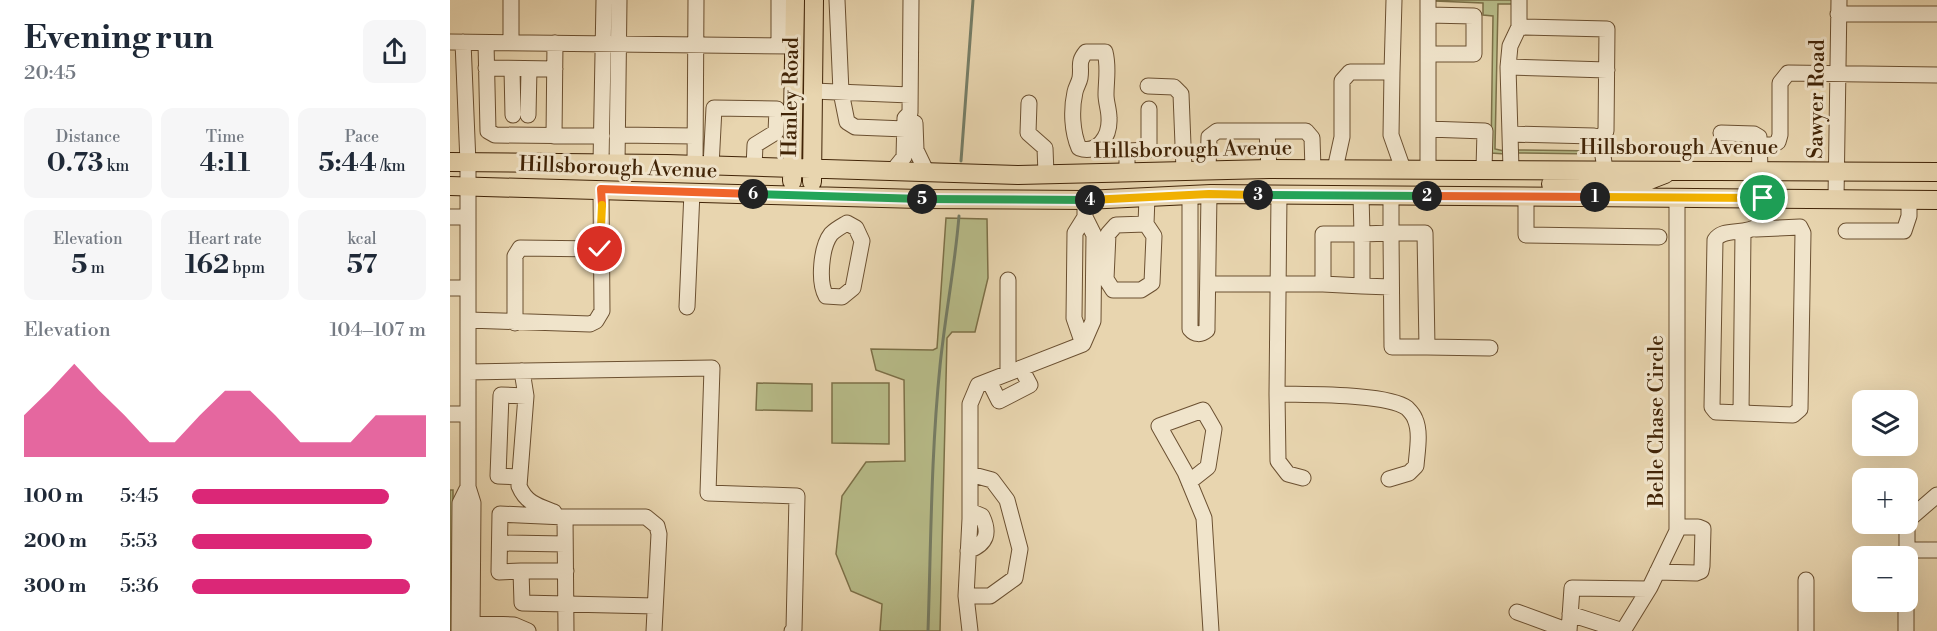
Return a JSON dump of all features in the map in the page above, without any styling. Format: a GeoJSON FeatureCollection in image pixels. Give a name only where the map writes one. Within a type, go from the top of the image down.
{"type":"FeatureCollection","features":[{"type":"Feature","properties":{"kind":"main road","name":"Hanley Road"},"geometry":{"type":"LineString","coordinates":[[791,195],[787,46],[795,0]]}},
{"type":"Feature","properties":{"kind":"main road","name":"Hanley Road"},"geometry":{"type":"LineString","coordinates":[[812,195],[814,0]]}},
{"type":"Feature","properties":{"kind":"main road","name":"Hillsborough Avenue"},"geometry":{"type":"LineString","coordinates":[[459,162],[703,165],[812,170],[1046,174],[1208,169],[1937,172]]}},
{"type":"Feature","properties":{"kind":"main road"},"geometry":{"type":"LineString","coordinates":[[1154,197],[1212,184],[1250,183],[1269,169]]}},
{"type":"Feature","properties":{"kind":"main road"},"geometry":{"type":"LineString","coordinates":[[1279,195],[1284,179],[1334,179],[1370,169]]}},
{"type":"Feature","properties":{"kind":"main road"},"geometry":{"type":"LineString","coordinates":[[1353,195],[1373,184],[1486,184],[1510,169]]}},
{"type":"Feature","properties":{"kind":"main road"},"geometry":{"type":"LineString","coordinates":[[1085,208],[1093,185],[1143,183],[1184,170]]}},
{"type":"Feature","properties":{"kind":"main road"},"geometry":{"type":"LineString","coordinates":[[1526,197],[1546,184],[1639,184],[1675,170]]}},
{"type":"Feature","properties":{"kind":"main road","name":"Hillsborough Avenue"},"geometry":{"type":"LineString","coordinates":[[459,185],[812,195],[1085,208],[1154,197],[1209,194],[1937,200]]}},
{"type":"Feature","properties":{"kind":"main road"},"geometry":{"type":"LineString","coordinates":[[1912,200],[1937,188]]}},
{"type":"Feature","properties":{"kind":"street"},"geometry":{"type":"LineString","coordinates":[[511,0],[511,43]]}},
{"type":"Feature","properties":{"kind":"street"},"geometry":{"type":"LineString","coordinates":[[604,0],[611,44],[618,135],[609,164]]}},
{"type":"Feature","properties":{"kind":"street"},"geometry":{"type":"LineString","coordinates":[[609,164],[602,136],[611,44],[619,0]]}},
{"type":"Feature","properties":{"kind":"street"},"geometry":{"type":"LineString","coordinates":[[696,0],[695,136],[703,165]]}},
{"type":"Feature","properties":{"kind":"street"},"geometry":{"type":"LineString","coordinates":[[528,631],[514,625],[466,627],[466,561],[460,503],[468,487],[468,217],[459,185],[456,42],[787,46],[779,0]]}},
{"type":"Feature","properties":{"kind":"street"},"geometry":{"type":"LineString","coordinates":[[837,0],[841,92],[847,122],[855,127],[905,129]]}},
{"type":"Feature","properties":{"kind":"street"},"geometry":{"type":"LineString","coordinates":[[892,172],[904,157],[905,118],[909,113],[911,0]]}},
{"type":"Feature","properties":{"kind":"street"},"geometry":{"type":"LineString","coordinates":[[1394,0],[1391,135],[1403,169]]}},
{"type":"Feature","properties":{"kind":"street"},"geometry":{"type":"LineString","coordinates":[[1510,169],[1508,67],[1510,46],[1519,27],[1519,0]]}},
{"type":"Feature","properties":{"kind":"street"},"geometry":{"type":"LineString","coordinates":[[1838,7],[1937,14]]}},
{"type":"Feature","properties":{"kind":"street","name":"Sawyer Road"},"geometry":{"type":"LineString","coordinates":[[1836,198],[1838,7]]}},
{"type":"Feature","properties":{"kind":"street"},"geometry":{"type":"LineString","coordinates":[[1428,54],[1474,54],[1474,16],[1428,8],[1428,54],[1428,169]]}},
{"type":"Feature","properties":{"kind":"street"},"geometry":{"type":"LineString","coordinates":[[1519,27],[1607,29],[1606,132],[1598,140]]}},
{"type":"Feature","properties":{"kind":"street"},"geometry":{"type":"LineString","coordinates":[[486,43],[488,131],[495,135],[512,123]]}},
{"type":"Feature","properties":{"kind":"street"},"geometry":{"type":"LineString","coordinates":[[554,136],[555,43]]}},
{"type":"Feature","properties":{"kind":"street"},"geometry":{"type":"LineString","coordinates":[[1086,52],[1105,52],[1108,62],[1106,96],[1110,121],[1106,136],[1099,147],[1086,150],[1079,148],[1074,135],[1075,93],[1080,79],[1080,59],[1086,52]]}},
{"type":"Feature","properties":{"kind":"street"},"geometry":{"type":"LineString","coordinates":[[1508,67],[1607,70]]}},
{"type":"Feature","properties":{"kind":"street"},"geometry":{"type":"LineString","coordinates":[[486,68],[555,69]]}},
{"type":"Feature","properties":{"kind":"street"},"geometry":{"type":"LineString","coordinates":[[512,69],[512,123]]}},
{"type":"Feature","properties":{"kind":"street"},"geometry":{"type":"LineString","coordinates":[[528,135],[529,69]]}},
{"type":"Feature","properties":{"kind":"street"},"geometry":{"type":"LineString","coordinates":[[1335,169],[1342,136],[1342,81],[1350,72],[1392,72]]}},
{"type":"Feature","properties":{"kind":"street"},"geometry":{"type":"LineString","coordinates":[[1760,145],[1772,145],[1778,142],[1780,83],[1788,73],[1937,75]]}},
{"type":"Feature","properties":{"kind":"street"},"geometry":{"type":"LineString","coordinates":[[1148,86],[1174,87],[1181,94],[1184,170]]}},
{"type":"Feature","properties":{"kind":"street"},"geometry":{"type":"LineString","coordinates":[[813,91],[909,95]]}},
{"type":"Feature","properties":{"kind":"street"},"geometry":{"type":"LineString","coordinates":[[1029,103],[1028,133],[1045,148],[1046,174]]}},
{"type":"Feature","properties":{"kind":"street"},"geometry":{"type":"LineString","coordinates":[[703,165],[714,108],[777,109],[776,132],[755,146],[754,167]]}},
{"type":"Feature","properties":{"kind":"street"},"geometry":{"type":"LineString","coordinates":[[1127,172],[1127,151],[1149,150],[1149,110]]}},
{"type":"Feature","properties":{"kind":"street"},"geometry":{"type":"LineString","coordinates":[[909,113],[915,120],[916,150],[927,172]]}},
{"type":"Feature","properties":{"kind":"street"},"geometry":{"type":"LineString","coordinates":[[512,123],[528,135],[602,136]]}},
{"type":"Feature","properties":{"kind":"street"},"geometry":{"type":"LineString","coordinates":[[1428,129],[1485,131],[1484,169]]}},
{"type":"Feature","properties":{"kind":"street"},"geometry":{"type":"LineString","coordinates":[[1267,131],[1269,169]]}},
{"type":"Feature","properties":{"kind":"street"},"geometry":{"type":"LineString","coordinates":[[1208,169],[1209,137],[1217,132],[1306,131],[1312,138],[1313,169]]}},
{"type":"Feature","properties":{"kind":"street"},"geometry":{"type":"LineString","coordinates":[[1721,133],[1754,134],[1759,137],[1760,170]]}},
{"type":"Feature","properties":{"kind":"street"},"geometry":{"type":"LineString","coordinates":[[1510,134],[1593,136],[1598,140],[1602,151],[1605,170]]}},
{"type":"Feature","properties":{"kind":"street"},"geometry":{"type":"LineString","coordinates":[[618,135],[695,136]]}},
{"type":"Feature","properties":{"kind":"street"},"geometry":{"type":"LineString","coordinates":[[1084,173],[1086,150]]}},
{"type":"Feature","properties":{"kind":"street"},"geometry":{"type":"LineString","coordinates":[[468,320],[590,324],[596,321],[602,311],[601,189]]}},
{"type":"Feature","properties":{"kind":"street"},"geometry":{"type":"LineString","coordinates":[[687,308],[692,192]]}},
{"type":"Feature","properties":{"kind":"street"},"geometry":{"type":"LineString","coordinates":[[1190,195],[1190,329],[1193,333],[1199,334],[1207,330],[1209,194]]}},
{"type":"Feature","properties":{"kind":"street"},"geometry":{"type":"LineString","coordinates":[[1279,195],[1278,461],[1288,474],[1303,478]]}},
{"type":"Feature","properties":{"kind":"street"},"geometry":{"type":"LineString","coordinates":[[1353,195],[1362,234],[1362,286]]}},
{"type":"Feature","properties":{"kind":"street"},"geometry":{"type":"LineString","coordinates":[[1391,196],[1392,347],[1490,348]]}},
{"type":"Feature","properties":{"kind":"street"},"geometry":{"type":"LineString","coordinates":[[847,223],[848,197]]}},
{"type":"Feature","properties":{"kind":"street"},"geometry":{"type":"LineString","coordinates":[[1146,224],[1154,197]]}},
{"type":"Feature","properties":{"kind":"street"},"geometry":{"type":"LineString","coordinates":[[1526,197],[1526,235],[1659,237]]}},
{"type":"Feature","properties":{"kind":"street","name":"Belle Chase Circle"},"geometry":{"type":"LineString","coordinates":[[1623,631],[1648,589],[1677,531],[1677,198]]}},
{"type":"Feature","properties":{"kind":"street"},"geometry":{"type":"LineString","coordinates":[[1749,230],[1760,225],[1762,221],[1763,198]]}},
{"type":"Feature","properties":{"kind":"street"},"geometry":{"type":"LineString","coordinates":[[1846,231],[1904,231],[1912,200]]}},
{"type":"Feature","properties":{"kind":"street"},"geometry":{"type":"LineString","coordinates":[[970,631],[966,596],[970,511],[970,404],[978,385],[1083,344],[1074,318],[1074,286],[1075,233],[1085,208]]}},
{"type":"Feature","properties":{"kind":"street"},"geometry":{"type":"LineString","coordinates":[[450,217],[468,217]]}},
{"type":"Feature","properties":{"kind":"street"},"geometry":{"type":"LineString","coordinates":[[847,223],[856,228],[862,241],[853,288],[842,297],[826,296],[820,275],[827,241],[833,232],[847,223]]}},
{"type":"Feature","properties":{"kind":"street"},"geometry":{"type":"LineString","coordinates":[[1146,224],[1154,236],[1152,283],[1141,290],[1113,290],[1106,279],[1108,234],[1116,225],[1146,224]]}},
{"type":"Feature","properties":{"kind":"street"},"geometry":{"type":"LineString","coordinates":[[1800,227],[1803,233],[1800,409],[1796,414],[1790,416],[1741,413],[1716,412],[1712,405],[1715,240],[1723,233],[1800,227]]}},
{"type":"Feature","properties":{"kind":"street"},"geometry":{"type":"LineString","coordinates":[[1741,413],[1749,230]]}},
{"type":"Feature","properties":{"kind":"street"},"geometry":{"type":"LineString","coordinates":[[1323,284],[1323,234],[1425,233],[1427,347]]}},
{"type":"Feature","properties":{"kind":"street"},"geometry":{"type":"LineString","coordinates":[[515,323],[515,256],[520,249],[600,249]]}},
{"type":"Feature","properties":{"kind":"street"},"geometry":{"type":"LineString","coordinates":[[989,381],[999,400],[1030,385],[1014,371],[1008,280]]}},
{"type":"Feature","properties":{"kind":"street"},"geometry":{"type":"LineString","coordinates":[[1208,285],[1323,284],[1391,287]]}},
{"type":"Feature","properties":{"kind":"street"},"geometry":{"type":"LineString","coordinates":[[450,288],[468,288]]}},
{"type":"Feature","properties":{"kind":"street"},"geometry":{"type":"LineString","coordinates":[[468,372],[712,368],[708,493],[797,495],[794,629],[792,631]]}},
{"type":"Feature","properties":{"kind":"street"},"geometry":{"type":"LineString","coordinates":[[522,371],[526,396],[519,486],[524,496],[533,504],[565,517]]}},
{"type":"Feature","properties":{"kind":"street"},"geometry":{"type":"LineString","coordinates":[[1277,394],[1361,398],[1392,402],[1407,408],[1415,418],[1418,427],[1416,466],[1409,472],[1389,478]]}},
{"type":"Feature","properties":{"kind":"street"},"geometry":{"type":"LineString","coordinates":[[519,477],[498,476],[501,395],[526,396]]}},
{"type":"Feature","properties":{"kind":"street"},"geometry":{"type":"LineString","coordinates":[[1189,482],[1208,467],[1214,429],[1203,410],[1159,426],[1189,482],[1204,518],[1211,631]]}},
{"type":"Feature","properties":{"kind":"street"},"geometry":{"type":"LineString","coordinates":[[450,414],[468,414]]}},
{"type":"Feature","properties":{"kind":"street"},"geometry":{"type":"LineString","coordinates":[[966,596],[990,596],[1015,578],[1020,549],[1007,500],[993,480],[970,474]]}},
{"type":"Feature","properties":{"kind":"street"},"geometry":{"type":"LineString","coordinates":[[1918,513],[1937,495]]}},
{"type":"Feature","properties":{"kind":"street"},"geometry":{"type":"LineString","coordinates":[[566,571],[499,572],[500,514],[646,517],[652,521],[657,526],[659,534],[654,631]]}},
{"type":"Feature","properties":{"kind":"street"},"geometry":{"type":"LineString","coordinates":[[565,517],[566,631]]}},
{"type":"Feature","properties":{"kind":"street"},"geometry":{"type":"LineString","coordinates":[[1657,572],[1696,573],[1701,571],[1703,530],[1698,527],[1677,527]]}},
{"type":"Feature","properties":{"kind":"street"},"geometry":{"type":"LineString","coordinates":[[500,543],[565,544]]}},
{"type":"Feature","properties":{"kind":"street"},"geometry":{"type":"LineString","coordinates":[[1918,552],[1937,550]]}},
{"type":"Feature","properties":{"kind":"street"},"geometry":{"type":"LineString","coordinates":[[521,571],[522,603],[655,606]]}},
{"type":"Feature","properties":{"kind":"street"},"geometry":{"type":"LineString","coordinates":[[1806,580],[1806,631]]}},
{"type":"Feature","properties":{"kind":"street"},"geometry":{"type":"LineString","coordinates":[[1518,612],[1569,631],[1572,588],[1648,589]]}},
{"type":"Feature","properties":{"kind":"street"},"geometry":{"type":"LineString","coordinates":[[1906,612],[1906,631]]}},
{"type":"Feature","properties":{"kind":"street"},"geometry":{"type":"LineString","coordinates":[[1570,614],[1623,631]]}},
{"type":"Feature","properties":{"kind":"green space"},"geometry":{"type":"Polygon","coordinates":[[[1435,0],[1514,0],[1513,4],[1498,4],[1495,149],[1504,151],[1505,154],[1491,153],[1493,16],[1483,15],[1483,3],[1435,0]]]}},
{"type":"Feature","properties":{"kind":"green space"},"geometry":{"type":"Polygon","coordinates":[[[1517,150],[1597,151],[1597,154],[1517,153],[1517,150]]]}},
{"type":"Feature","properties":{"kind":"green space"},"geometry":{"type":"Polygon","coordinates":[[[946,218],[987,219],[988,278],[975,332],[952,332],[947,338],[940,631],[880,631],[882,604],[851,591],[836,554],[842,496],[866,462],[905,461],[904,380],[876,370],[871,349],[933,350],[937,348],[946,218]]]}},
{"type":"Feature","properties":{"kind":"green space"},"geometry":{"type":"Polygon","coordinates":[[[757,383],[812,384],[812,411],[756,410],[757,383]]]}},
{"type":"Feature","properties":{"kind":"green space"},"geometry":{"type":"Polygon","coordinates":[[[832,383],[889,383],[889,444],[832,443],[832,383]]]}},
{"type":"Feature","properties":{"kind":"green space"},"geometry":{"type":"Polygon","coordinates":[[[450,490],[453,490],[453,631],[450,631],[450,490]]]}},
{"type":"Feature","properties":{"kind":"waterway"},"geometry":{"type":"LineString","coordinates":[[961,161],[973,0]]}},
{"type":"Feature","properties":{"kind":"waterway"},"geometry":{"type":"LineString","coordinates":[[928,631],[937,399],[959,216]]}},
{"type":"Feature","properties":{"kind":"route"},"geometry":{"type":"LineString","coordinates":[[600,249],[601,189],[919,199],[1085,200],[1209,194],[1763,198]]}}]}
